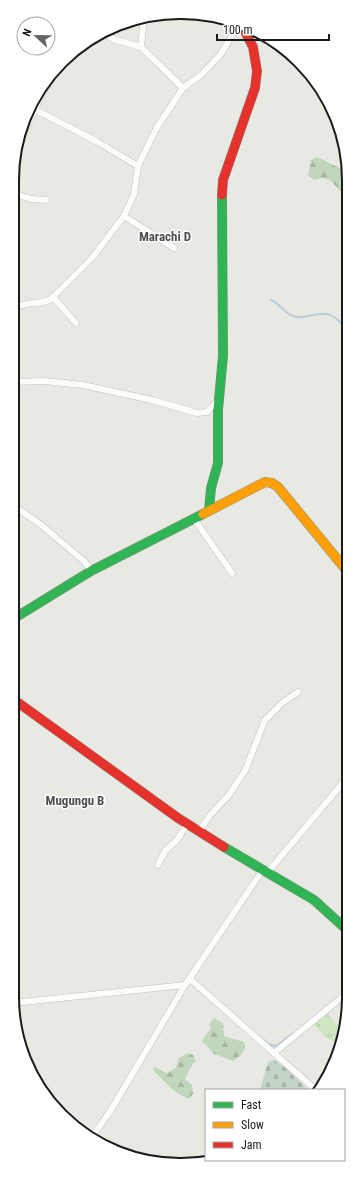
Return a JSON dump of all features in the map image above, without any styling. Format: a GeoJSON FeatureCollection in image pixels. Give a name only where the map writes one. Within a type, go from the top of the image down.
{"type":"FeatureCollection","features":[{"type":"Feature","properties":{"kind":"street"},"geometry":{"type":"LineString","coordinates":[[141,47],[143,24]]}},
{"type":"Feature","properties":{"kind":"street"},"geometry":{"type":"LineString","coordinates":[[19,306],[24,303],[43,303],[53,297],[92,258],[124,216],[134,194],[138,166],[156,129],[183,88],[201,75],[221,54],[236,29]]}},
{"type":"Feature","properties":{"kind":"street"},"geometry":{"type":"LineString","coordinates":[[209,510],[211,488],[218,463],[219,399],[223,356],[221,212],[223,180],[255,88],[256,71],[253,47],[246,33]]}},
{"type":"Feature","properties":{"kind":"street"},"geometry":{"type":"LineString","coordinates":[[109,36],[113,39],[141,47],[183,88]]}},
{"type":"Feature","properties":{"kind":"street"},"geometry":{"type":"LineString","coordinates":[[35,110],[96,141],[138,166]]}},
{"type":"Feature","properties":{"kind":"street"},"geometry":{"type":"LineString","coordinates":[[19,195],[32,199],[46,200]]}},
{"type":"Feature","properties":{"kind":"street"},"geometry":{"type":"LineString","coordinates":[[124,216],[174,248]]}},
{"type":"Feature","properties":{"kind":"street"},"geometry":{"type":"LineString","coordinates":[[53,297],[76,322]]}},
{"type":"Feature","properties":{"kind":"street"},"geometry":{"type":"LineString","coordinates":[[19,382],[44,381],[82,385],[152,400],[197,413],[207,412],[219,399]]}},
{"type":"Feature","properties":{"kind":"street"},"geometry":{"type":"LineString","coordinates":[[19,616],[91,571],[266,482],[272,483],[278,487],[342,565]]}},
{"type":"Feature","properties":{"kind":"street"},"geometry":{"type":"LineString","coordinates":[[19,509],[40,524],[85,562],[91,571]]}},
{"type":"Feature","properties":{"kind":"street"},"geometry":{"type":"LineString","coordinates":[[194,519],[232,573]]}},
{"type":"Feature","properties":{"kind":"street"},"geometry":{"type":"LineString","coordinates":[[199,831],[211,814],[228,796],[244,771],[265,720],[282,703],[298,692]]}},
{"type":"Feature","properties":{"kind":"street"},"geometry":{"type":"LineString","coordinates":[[19,706],[187,824],[264,872],[314,900],[342,925]]}},
{"type":"Feature","properties":{"kind":"street"},"geometry":{"type":"LineString","coordinates":[[95,1133],[111,1110],[185,984],[190,979],[264,872],[342,784]]}},
{"type":"Feature","properties":{"kind":"street"},"geometry":{"type":"LineString","coordinates":[[158,865],[165,851],[177,840],[187,824]]}},
{"type":"Feature","properties":{"kind":"street"},"geometry":{"type":"LineString","coordinates":[[190,979],[314,1088]]}},
{"type":"Feature","properties":{"kind":"street"},"geometry":{"type":"LineString","coordinates":[[19,1002],[185,984]]}},
{"type":"Feature","properties":{"kind":"street"},"geometry":{"type":"LineString","coordinates":[[274,1053],[342,997]]}},
{"type":"Feature","properties":{"kind":"green space"},"geometry":{"type":"Polygon","coordinates":[[[317,157],[342,169],[342,193],[329,180],[320,178],[314,180],[308,175],[311,160],[317,157]]]}},
{"type":"Feature","properties":{"kind":"green space"},"geometry":{"type":"Polygon","coordinates":[[[327,1013],[339,1027],[334,1043],[324,1036],[314,1024],[327,1013]]]}},
{"type":"Feature","properties":{"kind":"green space"},"geometry":{"type":"Polygon","coordinates":[[[214,1018],[223,1023],[224,1036],[244,1042],[245,1048],[241,1055],[233,1061],[214,1054],[202,1041],[211,1028],[209,1025],[214,1018]]]}},
{"type":"Feature","properties":{"kind":"green space"},"geometry":{"type":"Polygon","coordinates":[[[188,1053],[193,1055],[196,1060],[185,1079],[192,1085],[193,1094],[188,1099],[174,1091],[153,1070],[154,1067],[167,1073],[176,1068],[179,1058],[188,1053]]]}},
{"type":"Feature","properties":{"kind":"green space"},"geometry":{"type":"Polygon","coordinates":[[[274,1060],[287,1069],[307,1089],[260,1089],[268,1062],[274,1060]]]}},
{"type":"Feature","properties":{"kind":"waterway"},"geometry":{"type":"LineString","coordinates":[[271,300],[293,316],[302,317],[325,314],[334,317],[342,324]]}},
{"type":"Feature","properties":{"kind":"waterway"},"geometry":{"type":"LineString","coordinates":[[264,1040],[268,1044],[276,1046],[292,1034]]}},
{"type":"Feature","properties":{"kind":"traffic: fast"},"geometry":{"type":"LineString","coordinates":[[209,510],[211,488],[218,463],[218,410],[223,356],[222,195]]}},
{"type":"Feature","properties":{"kind":"traffic: fast"},"geometry":{"type":"LineString","coordinates":[[19,615],[91,571],[203,514]]}},
{"type":"Feature","properties":{"kind":"traffic: fast"},"geometry":{"type":"LineString","coordinates":[[224,847],[314,900],[342,925]]}},
{"type":"Feature","properties":{"kind":"traffic: slow"},"geometry":{"type":"LineString","coordinates":[[203,514],[265,482],[272,483],[278,487],[342,565]]}},
{"type":"Feature","properties":{"kind":"traffic: jam"},"geometry":{"type":"LineString","coordinates":[[222,195],[223,180],[255,88],[257,71],[253,47],[246,33]]}},
{"type":"Feature","properties":{"kind":"traffic: jam"},"geometry":{"type":"LineString","coordinates":[[19,703],[178,818],[224,847]]}},
{"type":"Feature","properties":{"kind":"district","name":"Marachi D"},"geometry":{"type":"Point","coordinates":[165,236]}},
{"type":"Feature","properties":{"kind":"district","name":"Mugungu B"},"geometry":{"type":"Point","coordinates":[75,800]}}]}
